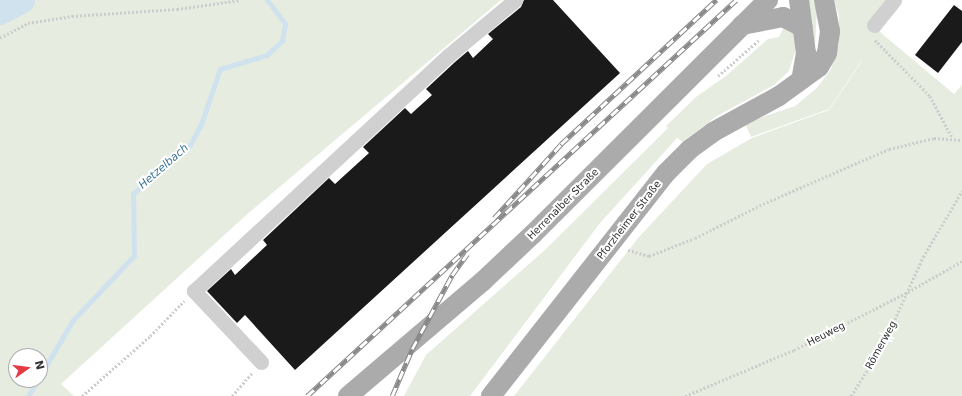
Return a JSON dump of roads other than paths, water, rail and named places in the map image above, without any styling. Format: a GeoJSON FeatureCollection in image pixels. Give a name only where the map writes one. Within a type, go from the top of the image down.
{"type":"FeatureCollection","features":[{"type":"Feature","properties":{"kind":"main road","name":"Herrenalber Straße"},"geometry":{"type":"LineString","coordinates":[[348,396],[517,249],[768,0]]}},
{"type":"Feature","properties":{"kind":"main road"},"geometry":{"type":"LineString","coordinates":[[799,0],[806,60],[801,80]]}},
{"type":"Feature","properties":{"kind":"main road","name":"Pforzheimer Straße"},"geometry":{"type":"LineString","coordinates":[[491,396],[666,173],[690,149],[713,132],[779,96],[819,67],[827,53],[830,31],[824,0]]}},
{"type":"Feature","properties":{"kind":"main road"},"geometry":{"type":"LineString","coordinates":[[742,25],[783,17],[803,27]]}},
{"type":"Feature","properties":{"kind":"lane"},"geometry":{"type":"LineString","coordinates":[[261,362],[194,291],[449,55],[516,0]]}},
{"type":"Feature","properties":{"kind":"lane"},"geometry":{"type":"LineString","coordinates":[[874,25],[894,0]]}},
{"type":"Feature","properties":{"kind":"waterway"},"geometry":{"type":"LineString","coordinates":[[0,11],[21,0]]}},
{"type":"Feature","properties":{"kind":"waterway","name":"Hetzelbach"},"geometry":{"type":"LineString","coordinates":[[48,362],[73,320],[134,256],[133,194],[190,145],[201,124],[220,69],[267,55],[282,41],[285,24],[267,0]]}},
{"type":"Feature","properties":{"kind":"waterway","name":"Hetzelbach"},"geometry":{"type":"LineString","coordinates":[[28,396],[33,388]]}},
{"type":"Feature","properties":{"kind":"railway"},"geometry":{"type":"LineString","coordinates":[[494,218],[561,144],[716,0]]}},
{"type":"Feature","properties":{"kind":"railway"},"geometry":{"type":"LineString","coordinates":[[307,396],[736,0]]}},
{"type":"Feature","properties":{"kind":"railway"},"geometry":{"type":"LineString","coordinates":[[392,396],[412,349],[452,275],[467,254]]}}]}
